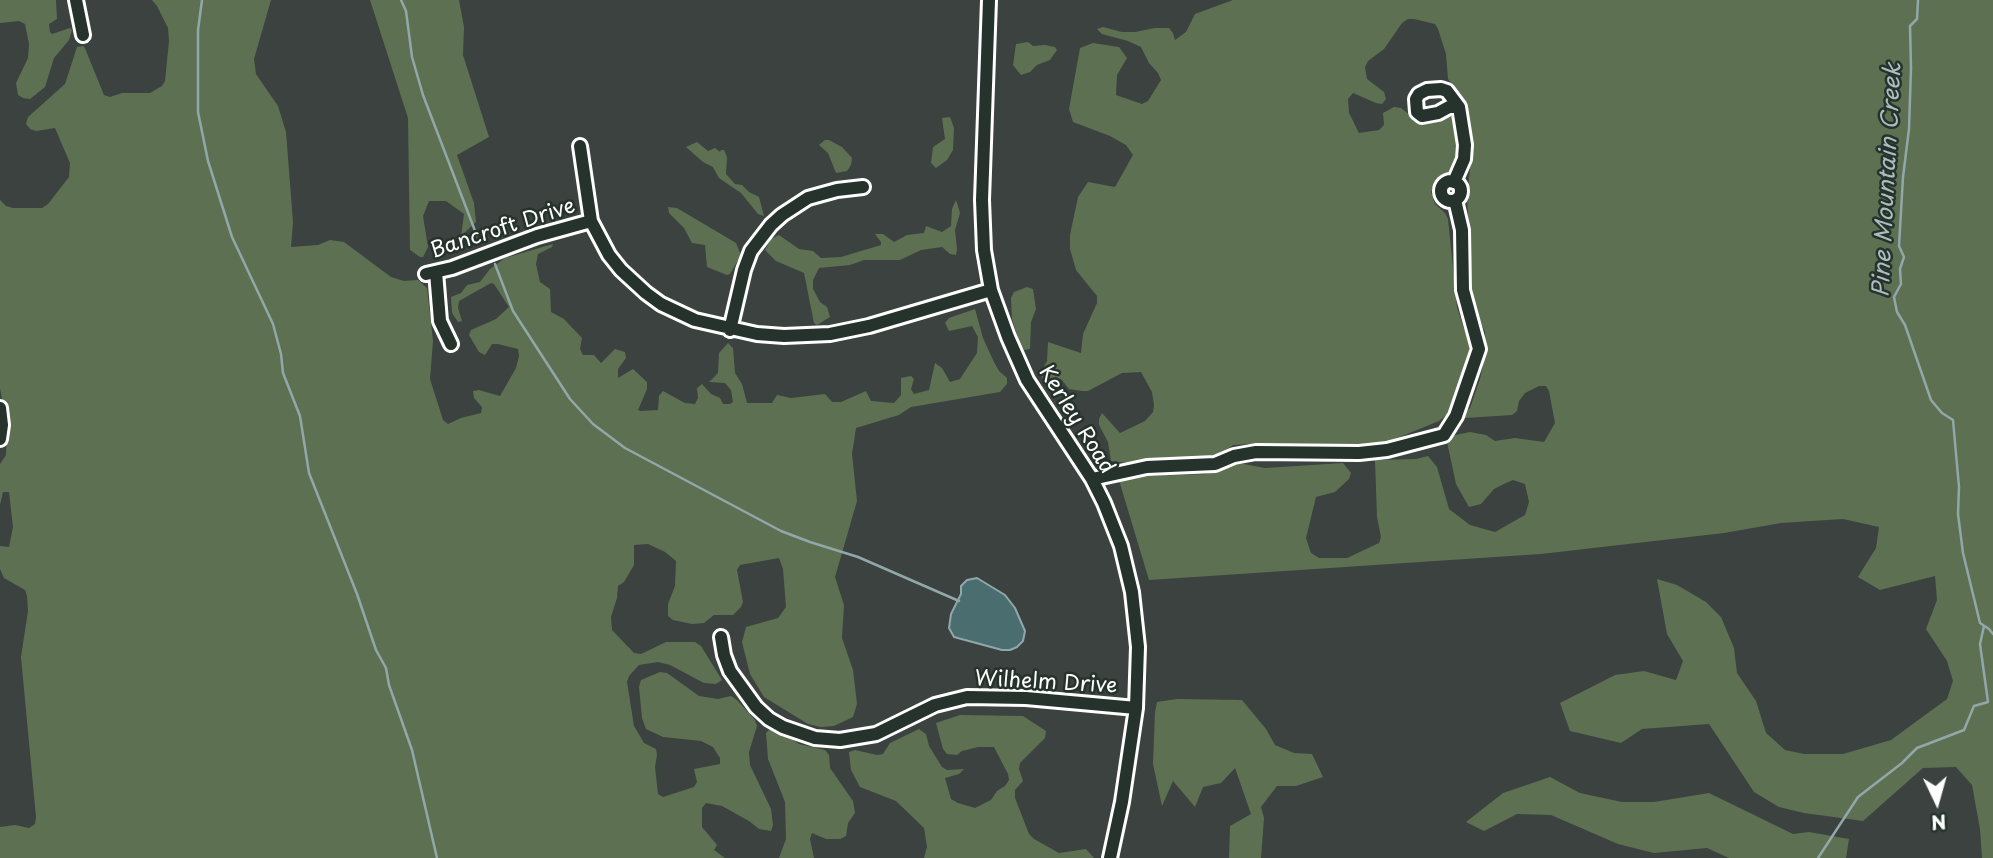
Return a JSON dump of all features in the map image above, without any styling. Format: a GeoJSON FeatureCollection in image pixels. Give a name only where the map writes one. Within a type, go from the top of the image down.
{"type":"FeatureCollection","features":[{"type":"Feature","properties":{"kind":"street"},"geometry":{"type":"LineString","coordinates":[[76,0],[83,34]]}},
{"type":"Feature","properties":{"kind":"street","name":"Kerley Road"},"geometry":{"type":"LineString","coordinates":[[989,0],[982,200],[984,250],[992,290],[1008,337],[1027,380],[1092,479],[1121,546],[1132,592],[1138,647],[1136,708],[1122,802],[1110,858]]}},
{"type":"Feature","properties":{"kind":"street"},"geometry":{"type":"LineString","coordinates":[[1092,479],[1147,467],[1215,464],[1234,456],[1256,452],[1359,453],[1387,450],[1444,435],[1457,416],[1479,349],[1463,290],[1462,230],[1455,200],[1446,200],[1441,192],[1445,183],[1454,183],[1464,159],[1465,145],[1459,107]]}},
{"type":"Feature","properties":{"kind":"street"},"geometry":{"type":"LineString","coordinates":[[580,146],[591,221],[615,262],[646,293],[678,313],[730,330],[784,336],[830,334],[869,326],[992,290]]}},
{"type":"Feature","properties":{"kind":"street"},"geometry":{"type":"LineString","coordinates":[[730,330],[751,251],[771,225],[808,198],[837,190],[863,187]]}},
{"type":"Feature","properties":{"kind":"street","name":"Bancroft Drive"},"geometry":{"type":"LineString","coordinates":[[451,344],[440,321],[431,273],[537,236],[591,221]]}},
{"type":"Feature","properties":{"kind":"street"},"geometry":{"type":"LineString","coordinates":[[0,408],[0,439]]}},
{"type":"Feature","properties":{"kind":"street","name":"Wilhelm Drive"},"geometry":{"type":"LineString","coordinates":[[721,638],[730,671],[755,708],[783,727],[815,738],[840,740],[876,734],[935,705],[967,697],[1026,698],[1136,708]]}},
{"type":"Feature","properties":{"kind":"green space"},"geometry":{"type":"Polygon","coordinates":[[[0,0],[56,0],[57,19],[49,24],[50,32],[52,34],[70,28],[72,30],[69,40],[54,58],[45,87],[30,99],[18,95],[16,83],[28,58],[29,44],[25,24],[19,21],[0,23],[0,0]]]}},
{"type":"Feature","properties":{"kind":"green space"},"geometry":{"type":"Polygon","coordinates":[[[152,0],[271,0],[254,59],[256,74],[278,106],[286,132],[293,222],[291,247],[318,245],[330,240],[344,242],[391,277],[404,281],[418,280],[427,288],[433,341],[430,379],[443,420],[448,424],[481,413],[482,407],[474,398],[473,391],[500,396],[516,368],[519,356],[518,349],[498,344],[492,344],[485,355],[479,352],[469,335],[471,330],[496,319],[509,307],[494,284],[491,283],[459,301],[462,321],[458,322],[452,313],[451,297],[461,293],[467,285],[480,282],[490,269],[505,258],[553,244],[538,254],[536,264],[540,282],[550,289],[551,312],[564,319],[582,338],[580,349],[583,355],[594,355],[601,363],[615,349],[625,352],[626,358],[618,369],[618,378],[633,369],[647,382],[647,389],[638,410],[641,411],[658,410],[659,396],[663,391],[685,403],[695,404],[698,398],[697,388],[702,384],[711,394],[720,398],[723,404],[733,402],[731,390],[725,383],[709,382],[718,373],[719,353],[728,343],[733,348],[735,373],[742,384],[747,403],[772,403],[777,395],[791,398],[825,394],[832,402],[841,402],[866,391],[871,401],[894,403],[901,395],[901,378],[911,376],[914,379],[911,389],[914,394],[929,390],[935,363],[942,368],[950,382],[960,379],[977,353],[978,337],[972,326],[949,331],[945,323],[949,318],[975,309],[983,338],[994,362],[1007,378],[1007,384],[1000,392],[911,407],[899,415],[856,428],[852,454],[857,501],[835,577],[844,605],[842,638],[853,670],[857,704],[853,717],[834,726],[808,724],[764,697],[750,674],[742,642],[746,627],[778,618],[786,607],[783,569],[779,558],[740,565],[737,570],[743,602],[741,607],[733,615],[714,615],[704,623],[692,624],[673,620],[668,616],[668,604],[675,586],[676,561],[648,544],[634,545],[634,565],[624,582],[618,586],[611,617],[612,630],[634,653],[641,654],[666,642],[695,642],[701,646],[722,680],[716,684],[704,683],[670,665],[658,662],[639,665],[629,676],[627,682],[634,726],[644,743],[656,749],[658,794],[663,797],[694,787],[697,782],[694,769],[720,764],[720,758],[713,747],[701,741],[663,737],[646,729],[642,718],[639,687],[641,680],[660,672],[667,673],[699,696],[718,699],[731,696],[755,720],[757,726],[749,752],[750,765],[771,809],[771,831],[759,829],[722,806],[706,803],[702,808],[702,827],[717,845],[714,850],[725,858],[0,858],[0,827],[15,825],[29,828],[35,824],[36,817],[21,657],[28,611],[27,596],[25,590],[4,578],[0,569],[0,546],[9,547],[13,527],[9,492],[3,492],[0,505],[0,464],[6,455],[7,427],[0,388],[0,200],[13,208],[42,208],[69,177],[70,163],[55,128],[36,131],[26,124],[28,117],[65,84],[77,47],[84,46],[104,95],[110,97],[122,93],[150,93],[162,86],[165,81],[168,28],[152,0]]]}},
{"type":"Feature","properties":{"kind":"green space"},"geometry":{"type":"Polygon","coordinates":[[[370,0],[459,0],[464,27],[463,55],[489,137],[457,155],[474,203],[476,222],[461,236],[464,214],[446,201],[429,201],[423,216],[428,247],[423,257],[410,250],[408,118],[370,0]]]}},
{"type":"Feature","properties":{"kind":"green space"},"geometry":{"type":"Polygon","coordinates":[[[1233,0],[1993,0],[1993,858],[1982,858],[1972,785],[1956,767],[1923,768],[1863,821],[1804,813],[1779,807],[1754,792],[1709,724],[1642,729],[1621,743],[1570,731],[1560,703],[1615,675],[1644,671],[1676,680],[1683,661],[1667,634],[1657,579],[1677,585],[1706,602],[1721,617],[1734,648],[1737,673],[1756,701],[1766,733],[1785,750],[1804,754],[1843,754],[1891,740],[1947,699],[1953,681],[1947,661],[1926,629],[1937,600],[1935,576],[1880,590],[1858,577],[1876,548],[1879,527],[1843,519],[1781,523],[1724,533],[1541,554],[1149,580],[1118,477],[1206,474],[1238,463],[1265,468],[1343,463],[1351,473],[1349,479],[1335,492],[1316,497],[1306,538],[1311,553],[1319,558],[1347,558],[1379,543],[1381,537],[1377,517],[1375,460],[1428,456],[1437,467],[1449,509],[1470,525],[1495,532],[1525,515],[1529,502],[1525,484],[1513,480],[1494,489],[1481,504],[1469,507],[1456,484],[1446,437],[1470,432],[1486,435],[1495,441],[1515,438],[1544,442],[1555,423],[1546,386],[1539,386],[1525,393],[1519,401],[1517,411],[1512,415],[1465,418],[1462,415],[1470,408],[1486,352],[1485,332],[1473,306],[1467,197],[1471,131],[1462,100],[1448,79],[1446,54],[1438,29],[1435,24],[1414,19],[1402,23],[1384,49],[1368,61],[1365,67],[1367,79],[1384,92],[1386,99],[1382,104],[1376,103],[1353,93],[1348,99],[1349,113],[1359,133],[1379,130],[1384,125],[1383,113],[1394,107],[1401,108],[1424,122],[1431,122],[1443,115],[1454,119],[1458,145],[1456,164],[1453,170],[1438,180],[1431,192],[1435,204],[1448,219],[1457,307],[1464,329],[1474,346],[1461,377],[1454,409],[1439,421],[1385,443],[1295,448],[1288,445],[1233,445],[1218,456],[1137,464],[1111,461],[1108,442],[1099,425],[1099,419],[1102,413],[1120,433],[1145,421],[1153,412],[1154,405],[1152,392],[1141,372],[1122,373],[1088,391],[1069,389],[1061,379],[1048,381],[1042,378],[1041,372],[1047,361],[1048,342],[1081,353],[1083,334],[1097,303],[1097,296],[1076,270],[1070,249],[1070,235],[1078,197],[1088,182],[1115,187],[1133,155],[1126,145],[1110,136],[1073,122],[1069,109],[1080,48],[1093,43],[1119,47],[1127,58],[1117,75],[1116,95],[1142,104],[1148,101],[1161,80],[1158,73],[1141,47],[1102,34],[1097,29],[1103,27],[1135,32],[1169,28],[1175,40],[1186,32],[1195,14],[1233,0]]]}},
{"type":"Feature","properties":{"kind":"green space"},"geometry":{"type":"Polygon","coordinates":[[[1028,42],[1033,46],[1045,45],[1057,50],[1050,60],[1021,75],[1013,65],[1016,44],[1028,42]]]}},
{"type":"Feature","properties":{"kind":"green space"},"geometry":{"type":"Polygon","coordinates":[[[950,117],[954,128],[953,150],[947,160],[936,168],[931,163],[933,147],[945,139],[942,118],[950,117]]]}},
{"type":"Feature","properties":{"kind":"green space"},"geometry":{"type":"Polygon","coordinates":[[[825,140],[842,147],[852,158],[847,171],[836,173],[828,153],[819,145],[825,140]]]}},
{"type":"Feature","properties":{"kind":"green space"},"geometry":{"type":"Polygon","coordinates":[[[697,142],[708,151],[715,148],[720,152],[724,150],[727,157],[726,174],[735,184],[742,185],[759,197],[764,216],[758,214],[741,193],[719,178],[713,167],[686,147],[697,142]]]}},
{"type":"Feature","properties":{"kind":"green space"},"geometry":{"type":"Polygon","coordinates":[[[956,200],[960,213],[955,230],[956,255],[950,254],[942,247],[921,250],[900,260],[864,260],[850,265],[819,268],[813,280],[813,289],[820,302],[827,307],[830,317],[817,325],[814,323],[804,273],[776,261],[765,250],[771,239],[779,235],[799,249],[813,251],[821,258],[841,257],[881,245],[875,234],[883,234],[894,242],[907,235],[924,233],[926,226],[942,232],[951,226],[952,209],[956,200]]]}},
{"type":"Feature","properties":{"kind":"green space"},"geometry":{"type":"Polygon","coordinates":[[[668,207],[677,208],[736,243],[741,255],[730,274],[707,267],[705,245],[692,243],[684,228],[669,213],[668,207]]]}},
{"type":"Feature","properties":{"kind":"green space"},"geometry":{"type":"Polygon","coordinates":[[[1027,287],[1033,289],[1036,309],[1031,322],[1030,349],[1024,350],[1012,319],[1011,298],[1014,292],[1027,287]]]}},
{"type":"Feature","properties":{"kind":"green space"},"geometry":{"type":"Polygon","coordinates":[[[1177,699],[1242,700],[1266,729],[1275,745],[1294,753],[1312,754],[1323,777],[1296,786],[1277,786],[1261,807],[1264,818],[1261,858],[1229,858],[1230,826],[1251,814],[1235,768],[1221,783],[1203,787],[1195,807],[1173,781],[1162,806],[1153,764],[1155,712],[1157,702],[1177,699]]]}},
{"type":"Feature","properties":{"kind":"green space"},"geometry":{"type":"Polygon","coordinates":[[[960,715],[1023,716],[1046,731],[1045,738],[1020,763],[1023,781],[1015,790],[1015,798],[1029,834],[1034,839],[1059,853],[1086,849],[1094,858],[924,858],[927,847],[924,828],[896,801],[860,787],[851,770],[849,752],[855,750],[883,754],[890,743],[919,729],[926,734],[929,746],[942,767],[947,770],[964,769],[959,774],[945,778],[951,799],[975,808],[991,800],[1009,780],[994,747],[978,747],[957,755],[947,754],[943,749],[936,723],[960,715]]]}},
{"type":"Feature","properties":{"kind":"green space"},"geometry":{"type":"Polygon","coordinates":[[[771,728],[777,728],[799,744],[825,750],[829,755],[830,768],[853,801],[855,813],[848,823],[846,836],[826,839],[812,833],[810,839],[814,858],[779,858],[786,839],[785,802],[768,759],[766,733],[771,728]]]}},
{"type":"Feature","properties":{"kind":"green space"},"geometry":{"type":"Polygon","coordinates":[[[1550,777],[1580,793],[1622,802],[1654,802],[1709,793],[1793,834],[1809,832],[1849,839],[1846,858],[1729,858],[1707,848],[1654,853],[1618,844],[1551,815],[1517,814],[1484,831],[1466,822],[1503,793],[1550,777]]]}},
{"type":"Feature","properties":{"kind":"water"},"geometry":{"type":"Polygon","coordinates":[[[977,578],[1005,595],[1015,608],[1025,631],[1023,641],[1017,647],[1002,650],[954,637],[949,628],[951,614],[961,594],[961,586],[967,580],[977,578]]]}},
{"type":"Feature","properties":{"kind":"waterway"},"geometry":{"type":"LineString","coordinates":[[202,0],[198,30],[198,112],[208,161],[232,237],[273,324],[283,373],[300,416],[309,473],[376,650],[386,668],[389,685],[412,750],[437,858]]}},
{"type":"Feature","properties":{"kind":"waterway"},"geometry":{"type":"LineString","coordinates":[[401,0],[406,11],[412,57],[423,95],[477,236]]}},
{"type":"Feature","properties":{"kind":"waterway","name":"Pine Mountain Creek"},"geometry":{"type":"LineString","coordinates":[[1918,0],[1917,19],[1910,26],[1909,129],[1899,246],[1904,257],[1900,269],[1901,284],[1894,297],[1897,312],[1905,325],[1931,400],[1942,413],[1953,420],[1963,553],[1980,623],[1993,634]]}},
{"type":"Feature","properties":{"kind":"waterway"},"geometry":{"type":"LineString","coordinates":[[495,264],[513,311],[570,399],[593,424],[625,448],[781,531],[858,557],[959,601]]}},
{"type":"Feature","properties":{"kind":"waterway"},"geometry":{"type":"LineString","coordinates":[[1818,858],[1858,797],[1917,748],[1964,730],[1974,706],[1988,702],[1980,644],[1984,626]]}}]}
